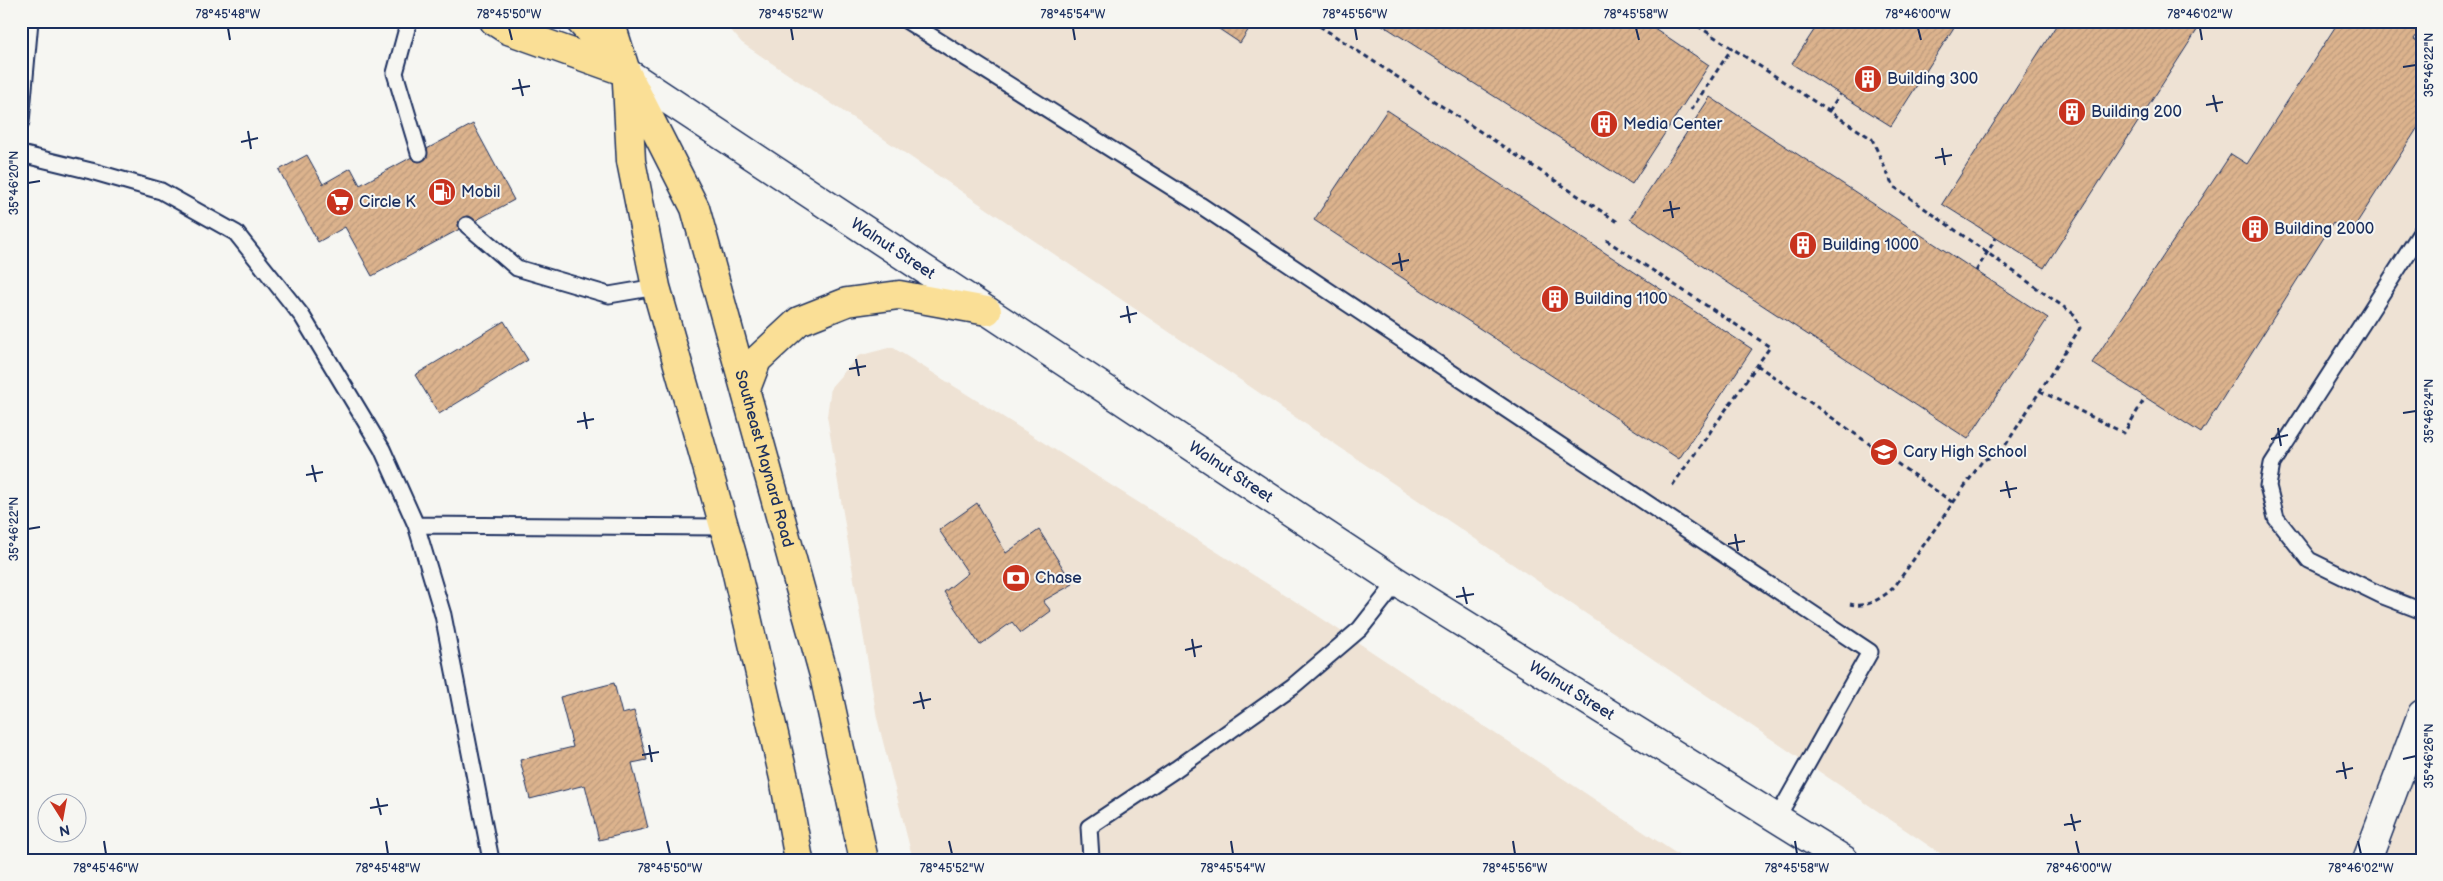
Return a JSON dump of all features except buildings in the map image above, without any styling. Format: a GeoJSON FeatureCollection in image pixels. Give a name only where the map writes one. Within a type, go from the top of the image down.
{"type":"FeatureCollection","features":[{"type":"Feature","properties":{"kind":"main road","name":"Walnut Street"},"geometry":{"type":"LineString","coordinates":[[494,21],[508,30],[626,72],[1397,582],[1844,860]]}},
{"type":"Feature","properties":{"kind":"main road","name":"Walnut Street"},"geometry":{"type":"LineString","coordinates":[[580,21],[626,72]]}},
{"type":"Feature","properties":{"kind":"main road","name":"Southeast Maynard Road"},"geometry":{"type":"LineString","coordinates":[[610,21],[626,72],[695,208],[824,675],[864,860]]}},
{"type":"Feature","properties":{"kind":"main road","name":"Southeast Maynard Road"},"geometry":{"type":"LineString","coordinates":[[626,72],[631,162],[656,287],[724,528],[784,778],[798,860]]}},
{"type":"Feature","properties":{"kind":"main road"},"geometry":{"type":"LineString","coordinates":[[746,389],[757,360],[799,321],[847,302],[899,296],[987,311]]}},
{"type":"Feature","properties":{"kind":"main road"},"geometry":{"type":"LineString","coordinates":[[2367,860],[2422,714]]}},
{"type":"Feature","properties":{"kind":"lane"},"geometry":{"type":"LineString","coordinates":[[21,122],[30,21]]}},
{"type":"Feature","properties":{"kind":"lane"},"geometry":{"type":"LineString","coordinates":[[409,21],[395,73],[419,153]]}},
{"type":"Feature","properties":{"kind":"lane"},"geometry":{"type":"LineString","coordinates":[[909,22],[1200,205],[1870,652],[1777,818]]}},
{"type":"Feature","properties":{"kind":"lane"},"geometry":{"type":"LineString","coordinates":[[21,154],[161,191],[236,233],[306,323],[382,449],[416,525],[442,615],[491,860]]}},
{"type":"Feature","properties":{"kind":"lane"},"geometry":{"type":"LineString","coordinates":[[467,225],[518,268],[609,295],[656,287]]}},
{"type":"Feature","properties":{"kind":"lane"},"geometry":{"type":"LineString","coordinates":[[2422,231],[2272,464],[2268,486],[2276,518],[2310,560],[2383,596],[2422,611]]}},
{"type":"Feature","properties":{"kind":"lane"},"geometry":{"type":"LineString","coordinates":[[416,525],[724,528]]}},
{"type":"Feature","properties":{"kind":"lane"},"geometry":{"type":"LineString","coordinates":[[1086,860],[1091,858],[1089,827],[1176,769],[1293,686],[1360,629],[1397,582]]}},
{"type":"Feature","properties":{"kind":"path"},"geometry":{"type":"LineString","coordinates":[[1690,21],[1872,140],[1892,186],[2075,315],[2080,328],[2000,454],[1983,460],[1894,586],[1883,597],[1867,603],[1853,605],[1844,600]]}},
{"type":"Feature","properties":{"kind":"path"},"geometry":{"type":"LineString","coordinates":[[1311,22],[1618,222]]}},
{"type":"Feature","properties":{"kind":"path"},"geometry":{"type":"LineString","coordinates":[[1691,110],[1732,48]]}},
{"type":"Feature","properties":{"kind":"path"},"geometry":{"type":"LineString","coordinates":[[1829,111],[1840,94]]}},
{"type":"Feature","properties":{"kind":"path"},"geometry":{"type":"LineString","coordinates":[[1976,271],[1996,238]]}},
{"type":"Feature","properties":{"kind":"path"},"geometry":{"type":"LineString","coordinates":[[1606,240],[1770,347],[1672,486]]}},
{"type":"Feature","properties":{"kind":"path"},"geometry":{"type":"LineString","coordinates":[[1757,365],[1952,502]]}},
{"type":"Feature","properties":{"kind":"path"},"geometry":{"type":"LineString","coordinates":[[2040,390],[2124,433],[2145,398]]}},
{"type":"Feature","properties":{"kind":"path"},"geometry":{"type":"LineString","coordinates":[[1664,481],[1680,492]]}},
{"type":"Feature","properties":{"kind":"shaded area","name":"Cary High School"},"geometry":{"type":"Polygon","coordinates":[[[723,21],[2422,21],[2422,860],[1950,860],[742,43],[723,21]]]}},
{"type":"Feature","properties":{"kind":"shaded area"},"geometry":{"type":"Polygon","coordinates":[[[892,347],[1309,610],[1686,860],[913,860],[877,718],[827,416],[831,387],[858,356],[892,347]]]}},
{"type":"Feature","properties":{"kind":"place","name":"Building 300"},"geometry":{"type":"Point","coordinates":[1868,79]}},
{"type":"Feature","properties":{"kind":"place","name":"Building 200"},"geometry":{"type":"Point","coordinates":[2072,112]}},
{"type":"Feature","properties":{"kind":"place","name":"Media Center"},"geometry":{"type":"Point","coordinates":[1604,124]}},
{"type":"Feature","properties":{"kind":"place","name":"Mobil"},"geometry":{"type":"Point","coordinates":[442,192]}},
{"type":"Feature","properties":{"kind":"place","name":"Circle K"},"geometry":{"type":"Point","coordinates":[340,202]}},
{"type":"Feature","properties":{"kind":"place","name":"Building 2000"},"geometry":{"type":"Point","coordinates":[2255,229]}},
{"type":"Feature","properties":{"kind":"place","name":"Building 1000"},"geometry":{"type":"Point","coordinates":[1803,245]}},
{"type":"Feature","properties":{"kind":"place","name":"Building 1100"},"geometry":{"type":"Point","coordinates":[1555,299]}},
{"type":"Feature","properties":{"kind":"place","name":"Cary High School"},"geometry":{"type":"Point","coordinates":[1884,452]}},
{"type":"Feature","properties":{"kind":"place","name":"Chase"},"geometry":{"type":"Point","coordinates":[1016,578]}}]}
